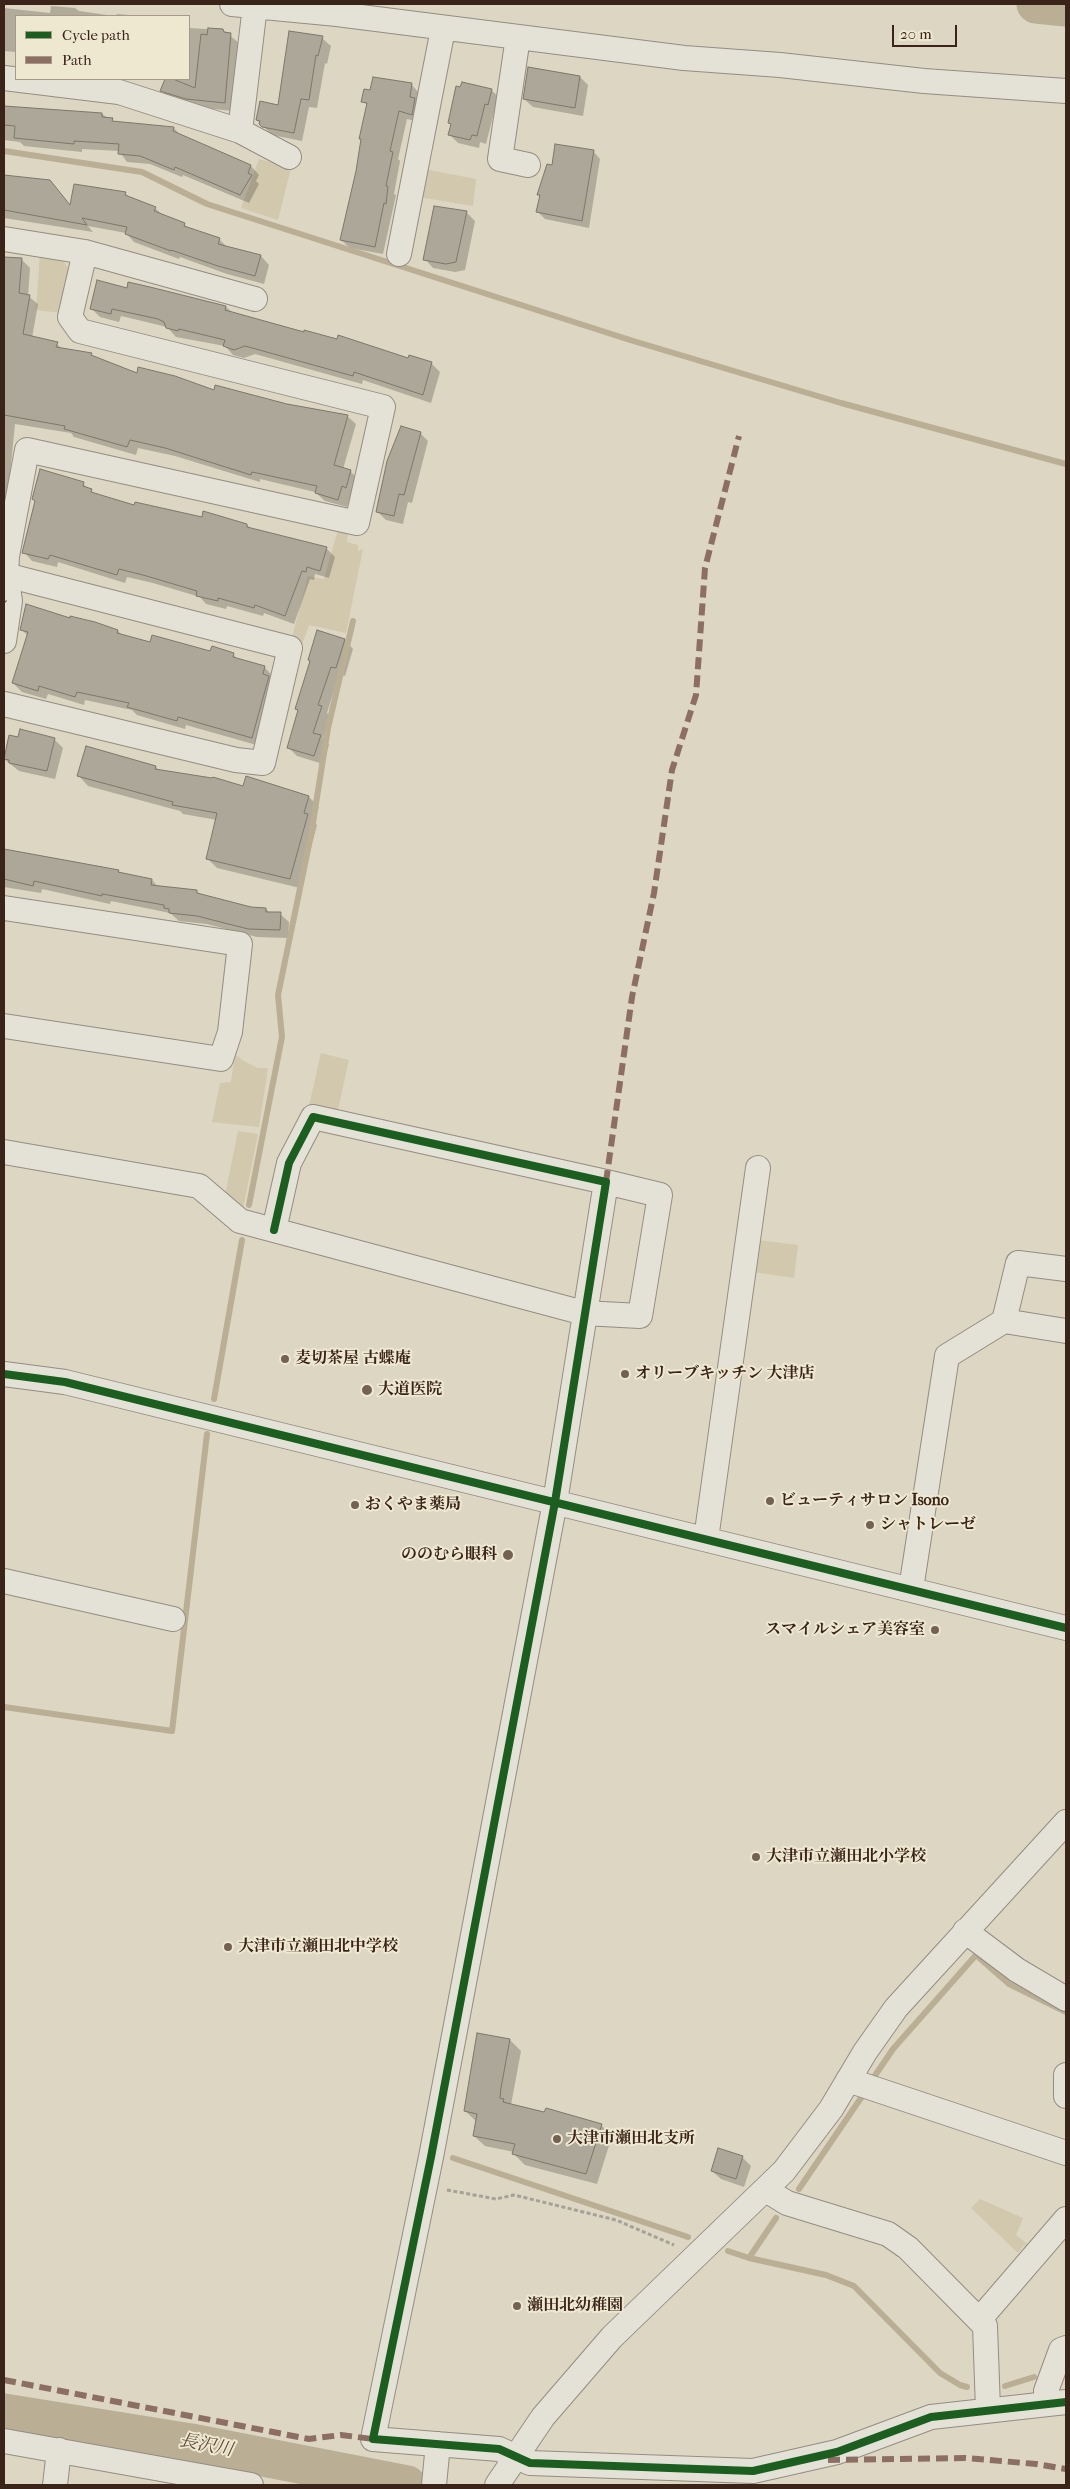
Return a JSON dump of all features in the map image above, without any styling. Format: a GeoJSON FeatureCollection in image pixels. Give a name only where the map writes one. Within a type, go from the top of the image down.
{"type":"FeatureCollection","features":[{"type":"Feature","properties":{"kind":"street"},"geometry":{"type":"LineString","coordinates":[[232,4],[337,14],[442,29],[518,36],[684,58],[780,65],[924,81],[1066,91]]}},
{"type":"Feature","properties":{"kind":"street"},"geometry":{"type":"LineString","coordinates":[[240,130],[255,6]]}},
{"type":"Feature","properties":{"kind":"street"},"geometry":{"type":"LineString","coordinates":[[399,254],[442,29]]}},
{"type":"Feature","properties":{"kind":"street"},"geometry":{"type":"LineString","coordinates":[[518,36],[500,159],[528,165]]}},
{"type":"Feature","properties":{"kind":"street"},"geometry":{"type":"LineString","coordinates":[[20,80],[119,92],[240,130],[289,158]]}},
{"type":"Feature","properties":{"kind":"street"},"geometry":{"type":"LineString","coordinates":[[4,239],[85,252],[255,299]]}},
{"type":"Feature","properties":{"kind":"street"},"geometry":{"type":"LineString","coordinates":[[4,641],[10,601],[6,575],[7,556],[27,450],[357,524],[383,407],[80,331],[70,317],[85,252]]}},
{"type":"Feature","properties":{"kind":"street"},"geometry":{"type":"LineString","coordinates":[[4,704],[236,760],[263,763],[290,648],[6,575]]}},
{"type":"Feature","properties":{"kind":"street"},"geometry":{"type":"LineString","coordinates":[[4,908],[240,944],[230,1032],[221,1059],[4,1026]]}},
{"type":"Feature","properties":{"kind":"street"},"geometry":{"type":"LineString","coordinates":[[4,1152],[199,1186],[240,1221],[584,1313],[640,1316],[660,1195],[313,1117],[289,1162],[274,1230]]}},
{"type":"Feature","properties":{"kind":"street"},"geometry":{"type":"LineString","coordinates":[[706,1539],[758,1168]]}},
{"type":"Feature","properties":{"kind":"street"},"geometry":{"type":"LineString","coordinates":[[606,1182],[555,1502],[424,2186],[373,2439],[499,2449],[512,2461],[530,2463],[753,2470],[837,2452],[931,2417],[988,2409],[1057,2403]]}},
{"type":"Feature","properties":{"kind":"street"},"geometry":{"type":"LineString","coordinates":[[1004,1321],[1018,1262],[1066,1269]]}},
{"type":"Feature","properties":{"kind":"street"},"geometry":{"type":"LineString","coordinates":[[911,1589],[947,1356],[1004,1321],[1066,1331]]}},
{"type":"Feature","properties":{"kind":"street"},"geometry":{"type":"LineString","coordinates":[[4,1374],[65,1382],[1066,1628]]}},
{"type":"Feature","properties":{"kind":"street"},"geometry":{"type":"LineString","coordinates":[[4,1581],[174,1619]]}},
{"type":"Feature","properties":{"kind":"street"},"geometry":{"type":"LineString","coordinates":[[497,2485],[543,2417],[600,2350],[766,2190],[808,2141],[861,2085],[896,2008],[1066,1822]]}},
{"type":"Feature","properties":{"kind":"street"},"geometry":{"type":"LineString","coordinates":[[965,1931],[1016,1970],[1065,1996]]}},
{"type":"Feature","properties":{"kind":"street"},"geometry":{"type":"LineString","coordinates":[[1066,2075],[1066,2096]]}},
{"type":"Feature","properties":{"kind":"street"},"geometry":{"type":"LineString","coordinates":[[861,2085],[1066,2153]]}},
{"type":"Feature","properties":{"kind":"street"},"geometry":{"type":"LineString","coordinates":[[766,2190],[787,2203],[888,2234],[908,2248],[985,2326],[988,2409]]}},
{"type":"Feature","properties":{"kind":"street"},"geometry":{"type":"LineString","coordinates":[[979,2320],[1066,2219]]}},
{"type":"Feature","properties":{"kind":"street"},"geometry":{"type":"LineString","coordinates":[[1057,2403],[1046,2391],[1061,2350],[1066,2348]]}},
{"type":"Feature","properties":{"kind":"street"},"geometry":{"type":"LineString","coordinates":[[4,2441],[251,2485]]}},
{"type":"Feature","properties":{"kind":"street"},"geometry":{"type":"LineString","coordinates":[[434,2485],[438,2445]]}},
{"type":"Feature","properties":{"kind":"street"},"geometry":{"type":"LineString","coordinates":[[55,2485],[59,2450]]}},
{"type":"Feature","properties":{"kind":"path"},"geometry":{"type":"LineString","coordinates":[[424,2186],[496,2199],[514,2195],[607,2218],[698,2254]]}},
{"type":"Feature","properties":{"kind":"shaded area"},"geometry":{"type":"Polygon","coordinates":[[[259,159],[291,168],[278,220],[241,208],[259,159]]]}},
{"type":"Feature","properties":{"kind":"shaded area"},"geometry":{"type":"Polygon","coordinates":[[[424,169],[476,179],[473,206],[419,197],[424,169]]]}},
{"type":"Feature","properties":{"kind":"shaded area"},"geometry":{"type":"Polygon","coordinates":[[[40,253],[57,254],[70,270],[61,313],[36,310],[40,253]]]}},
{"type":"Feature","properties":{"kind":"shaded area"},"geometry":{"type":"Polygon","coordinates":[[[338,530],[348,532],[347,542],[358,545],[358,551],[363,549],[346,633],[309,625],[302,645],[291,641],[308,576],[324,579],[338,530]]]}},
{"type":"Feature","properties":{"kind":"shaded area"},"geometry":{"type":"Polygon","coordinates":[[[321,1053],[349,1060],[337,1114],[308,1110],[321,1053]]]}},
{"type":"Feature","properties":{"kind":"shaded area"},"geometry":{"type":"Polygon","coordinates":[[[235,1054],[258,1068],[268,1068],[259,1127],[212,1122],[220,1083],[231,1082],[235,1054]]]}},
{"type":"Feature","properties":{"kind":"shaded area"},"geometry":{"type":"Polygon","coordinates":[[[238,1131],[258,1134],[242,1214],[224,1200],[238,1131]]]}},
{"type":"Feature","properties":{"kind":"shaded area"},"geometry":{"type":"Polygon","coordinates":[[[758,1240],[798,1245],[794,1278],[753,1272],[758,1240]]]}},
{"type":"Feature","properties":{"kind":"shaded area"},"geometry":{"type":"Polygon","coordinates":[[[980,2199],[1023,2218],[1016,2235],[1030,2246],[1027,2249],[1024,2245],[1018,2253],[971,2208],[980,2199]]]}},
{"type":"Feature","properties":{"kind":"building"},"geometry":{"type":"Polygon","coordinates":[[[208,28],[223,29],[224,32],[231,33],[225,103],[186,99],[160,91],[165,80],[175,80],[195,88],[201,34],[207,35],[208,28]]]}},
{"type":"Feature","properties":{"kind":"building"},"geometry":{"type":"Polygon","coordinates":[[[289,31],[323,36],[318,56],[316,55],[309,100],[301,99],[294,133],[262,127],[259,124],[260,121],[256,120],[260,101],[278,105],[289,31]]]}},
{"type":"Feature","properties":{"kind":"building"},"geometry":{"type":"Polygon","coordinates":[[[528,67],[580,76],[575,108],[523,99],[528,67]]]}},
{"type":"Feature","properties":{"kind":"building"},"geometry":{"type":"Polygon","coordinates":[[[373,77],[412,83],[410,97],[415,98],[412,115],[399,111],[390,151],[393,152],[386,186],[388,186],[386,204],[384,203],[375,247],[340,240],[356,171],[361,139],[359,139],[367,103],[361,102],[364,89],[370,90],[373,77]]]}},
{"type":"Feature","properties":{"kind":"building"},"geometry":{"type":"Polygon","coordinates":[[[462,82],[492,89],[488,105],[485,104],[477,136],[472,135],[470,140],[448,135],[451,124],[448,123],[456,86],[460,87],[462,82]]]}},
{"type":"Feature","properties":{"kind":"building"},"geometry":{"type":"Polygon","coordinates":[[[4,106],[102,113],[102,117],[113,118],[112,121],[174,127],[173,131],[251,165],[248,173],[252,175],[240,195],[175,167],[174,170],[140,156],[118,154],[119,144],[74,141],[74,144],[14,138],[15,126],[4,125],[4,106]]]}},
{"type":"Feature","properties":{"kind":"building"},"geometry":{"type":"Polygon","coordinates":[[[555,144],[594,150],[582,221],[536,212],[540,195],[537,195],[547,164],[552,165],[555,144]]]}},
{"type":"Feature","properties":{"kind":"building"},"geometry":{"type":"Polygon","coordinates":[[[4,175],[50,180],[70,205],[74,184],[126,192],[125,195],[156,207],[154,211],[185,223],[184,226],[220,238],[218,244],[261,255],[255,276],[171,251],[125,234],[127,227],[82,218],[87,225],[4,210],[4,175]]]}},
{"type":"Feature","properties":{"kind":"building"},"geometry":{"type":"Polygon","coordinates":[[[434,206],[467,211],[456,262],[446,264],[423,260],[434,206]]]}},
{"type":"Feature","properties":{"kind":"building"},"geometry":{"type":"Polygon","coordinates":[[[4,257],[22,258],[19,293],[30,295],[23,334],[58,342],[56,347],[92,353],[91,355],[137,373],[138,367],[175,376],[214,390],[215,385],[287,404],[348,415],[334,465],[351,470],[346,488],[342,486],[338,500],[315,493],[317,486],[252,472],[251,475],[165,448],[130,440],[127,447],[64,429],[65,426],[4,415],[4,257]]]}},
{"type":"Feature","properties":{"kind":"building"},"geometry":{"type":"Polygon","coordinates":[[[97,280],[127,288],[128,282],[150,287],[226,306],[225,310],[304,332],[304,330],[337,339],[338,335],[408,358],[409,355],[432,362],[423,395],[354,372],[353,376],[245,346],[234,350],[223,346],[225,340],[179,329],[178,331],[166,328],[164,322],[158,319],[112,309],[111,314],[90,309],[97,280]]]}},
{"type":"Feature","properties":{"kind":"building"},"geometry":{"type":"Polygon","coordinates":[[[401,426],[421,432],[404,495],[399,494],[394,516],[376,512],[387,461],[401,426]]]}},
{"type":"Feature","properties":{"kind":"building"},"geometry":{"type":"Polygon","coordinates":[[[40,469],[84,482],[83,486],[92,489],[91,492],[134,505],[135,502],[202,517],[203,511],[247,524],[247,527],[327,547],[320,571],[307,567],[306,572],[302,571],[285,616],[255,605],[254,608],[218,598],[218,601],[196,596],[197,591],[119,569],[117,575],[50,555],[48,559],[22,553],[35,501],[32,499],[40,469]]]}},
{"type":"Feature","properties":{"kind":"building"},"geometry":{"type":"Polygon","coordinates":[[[26,604],[70,618],[70,616],[95,622],[118,630],[117,633],[150,642],[152,635],[210,651],[212,646],[234,653],[233,657],[265,666],[263,674],[269,676],[252,738],[178,717],[177,721],[127,707],[129,703],[77,692],[75,697],[39,686],[38,691],[12,683],[28,632],[20,630],[26,604]]]}},
{"type":"Feature","properties":{"kind":"building"},"geometry":{"type":"Polygon","coordinates":[[[317,630],[345,639],[336,668],[331,667],[318,705],[322,706],[313,733],[321,735],[314,756],[287,748],[298,710],[295,709],[310,661],[308,660],[317,630]]]}},
{"type":"Feature","properties":{"kind":"building"},"geometry":{"type":"Polygon","coordinates":[[[20,729],[55,738],[47,771],[9,763],[9,760],[4,759],[9,735],[18,737],[20,729]]]}},
{"type":"Feature","properties":{"kind":"building"},"geometry":{"type":"Polygon","coordinates":[[[86,746],[156,766],[155,769],[213,777],[243,786],[246,776],[309,796],[304,813],[308,814],[290,879],[206,859],[217,813],[172,805],[173,802],[77,776],[86,746]]]}},
{"type":"Feature","properties":{"kind":"building"},"geometry":{"type":"Polygon","coordinates":[[[4,849],[119,870],[118,872],[152,879],[151,885],[197,890],[197,893],[251,907],[266,908],[266,912],[281,912],[280,930],[248,929],[197,916],[169,913],[169,909],[164,908],[164,905],[102,894],[102,896],[34,881],[33,886],[4,879],[4,849]]]}},
{"type":"Feature","properties":{"kind":"building"},"geometry":{"type":"Polygon","coordinates":[[[477,2033],[510,2039],[501,2088],[500,2098],[504,2099],[503,2102],[544,2112],[546,2108],[602,2124],[586,2174],[512,2154],[515,2144],[473,2136],[477,2114],[464,2111],[477,2033]]]}},
{"type":"Feature","properties":{"kind":"building"},"geometry":{"type":"Polygon","coordinates":[[[718,2148],[743,2156],[736,2179],[711,2171],[718,2148]]]}},
{"type":"Feature","properties":{"kind":"waterway"},"geometry":{"type":"LineString","coordinates":[[1036,4],[1066,7]]}},
{"type":"Feature","properties":{"kind":"waterway"},"geometry":{"type":"LineString","coordinates":[[4,151],[142,172],[207,204],[630,340],[841,403],[1066,464]]}},
{"type":"Feature","properties":{"kind":"waterway"},"geometry":{"type":"LineString","coordinates":[[249,1205],[282,1037],[278,995],[311,835],[328,728],[353,621]]}},
{"type":"Feature","properties":{"kind":"waterway"},"geometry":{"type":"LineString","coordinates":[[214,1399],[242,1240]]}},
{"type":"Feature","properties":{"kind":"waterway"},"geometry":{"type":"LineString","coordinates":[[4,1707],[172,1731],[207,1434]]}},
{"type":"Feature","properties":{"kind":"waterway"},"geometry":{"type":"LineString","coordinates":[[870,2083],[893,2049],[976,1955],[1009,1984],[1066,2012]]}},
{"type":"Feature","properties":{"kind":"waterway"},"geometry":{"type":"LineString","coordinates":[[799,2189],[865,2092]]}},
{"type":"Feature","properties":{"kind":"waterway"},"geometry":{"type":"LineString","coordinates":[[453,2158],[688,2237]]}},
{"type":"Feature","properties":{"kind":"waterway"},"geometry":{"type":"LineString","coordinates":[[749,2258],[776,2218]]}},
{"type":"Feature","properties":{"kind":"waterway"},"geometry":{"type":"LineString","coordinates":[[728,2251],[749,2258],[826,2275],[854,2286],[940,2373],[967,2387]]}},
{"type":"Feature","properties":{"kind":"waterway"},"geometry":{"type":"LineString","coordinates":[[1005,2386],[1034,2377]]}},
{"type":"Feature","properties":{"kind":"waterway","name":"長沢川"},"geometry":{"type":"LineString","coordinates":[[4,2413],[191,2443],[407,2485]]}},
{"type":"Feature","properties":{"kind":"marked path"},"geometry":{"type":"LineString","coordinates":[[606,1182],[632,997],[654,893],[672,770],[696,695],[705,568],[739,436]]}},
{"type":"Feature","properties":{"kind":"marked path"},"geometry":{"type":"LineString","coordinates":[[4,2380],[309,2439],[341,2435],[373,2439]]}},
{"type":"Feature","properties":{"kind":"marked path"},"geometry":{"type":"LineString","coordinates":[[828,2460],[965,2458],[1036,2464],[1066,2469]]}},
{"type":"Feature","properties":{"kind":"cycle path"},"geometry":{"type":"LineString","coordinates":[[274,1230],[289,1163],[313,1117],[606,1182],[555,1502],[431,2157],[373,2439],[499,2449],[530,2463],[753,2471],[837,2452],[931,2417],[1066,2402]]}},
{"type":"Feature","properties":{"kind":"cycle path"},"geometry":{"type":"LineString","coordinates":[[4,1374],[65,1382],[1066,1628]]}},
{"type":"Feature","properties":{"kind":"place","name":"麦切茶屋 古蝶庵"},"geometry":{"type":"Point","coordinates":[285,1359]}},
{"type":"Feature","properties":{"kind":"place","name":"オリーブキッチン 大津店"},"geometry":{"type":"Point","coordinates":[625,1374]}},
{"type":"Feature","properties":{"kind":"place","name":"大道医院"},"geometry":{"type":"Point","coordinates":[367,1390]}},
{"type":"Feature","properties":{"kind":"place","name":"ビューティサロン Isono"},"geometry":{"type":"Point","coordinates":[770,1501]}},
{"type":"Feature","properties":{"kind":"place","name":"おくやま薬局"},"geometry":{"type":"Point","coordinates":[355,1505]}},
{"type":"Feature","properties":{"kind":"place","name":"シャトレーゼ"},"geometry":{"type":"Point","coordinates":[870,1525]}},
{"type":"Feature","properties":{"kind":"place","name":"ののむら眼科"},"geometry":{"type":"Point","coordinates":[508,1555]}},
{"type":"Feature","properties":{"kind":"place","name":"スマイルシェア美容室"},"geometry":{"type":"Point","coordinates":[935,1630]}},
{"type":"Feature","properties":{"kind":"place","name":"大津市立瀬田北小学校"},"geometry":{"type":"Point","coordinates":[756,1857]}},
{"type":"Feature","properties":{"kind":"place","name":"大津市立瀬田北中学校"},"geometry":{"type":"Point","coordinates":[228,1947]}},
{"type":"Feature","properties":{"kind":"place","name":"大津市瀬田北支所"},"geometry":{"type":"Point","coordinates":[557,2139]}},
{"type":"Feature","properties":{"kind":"place","name":"瀬田北幼稚園"},"geometry":{"type":"Point","coordinates":[517,2306]}}]}
